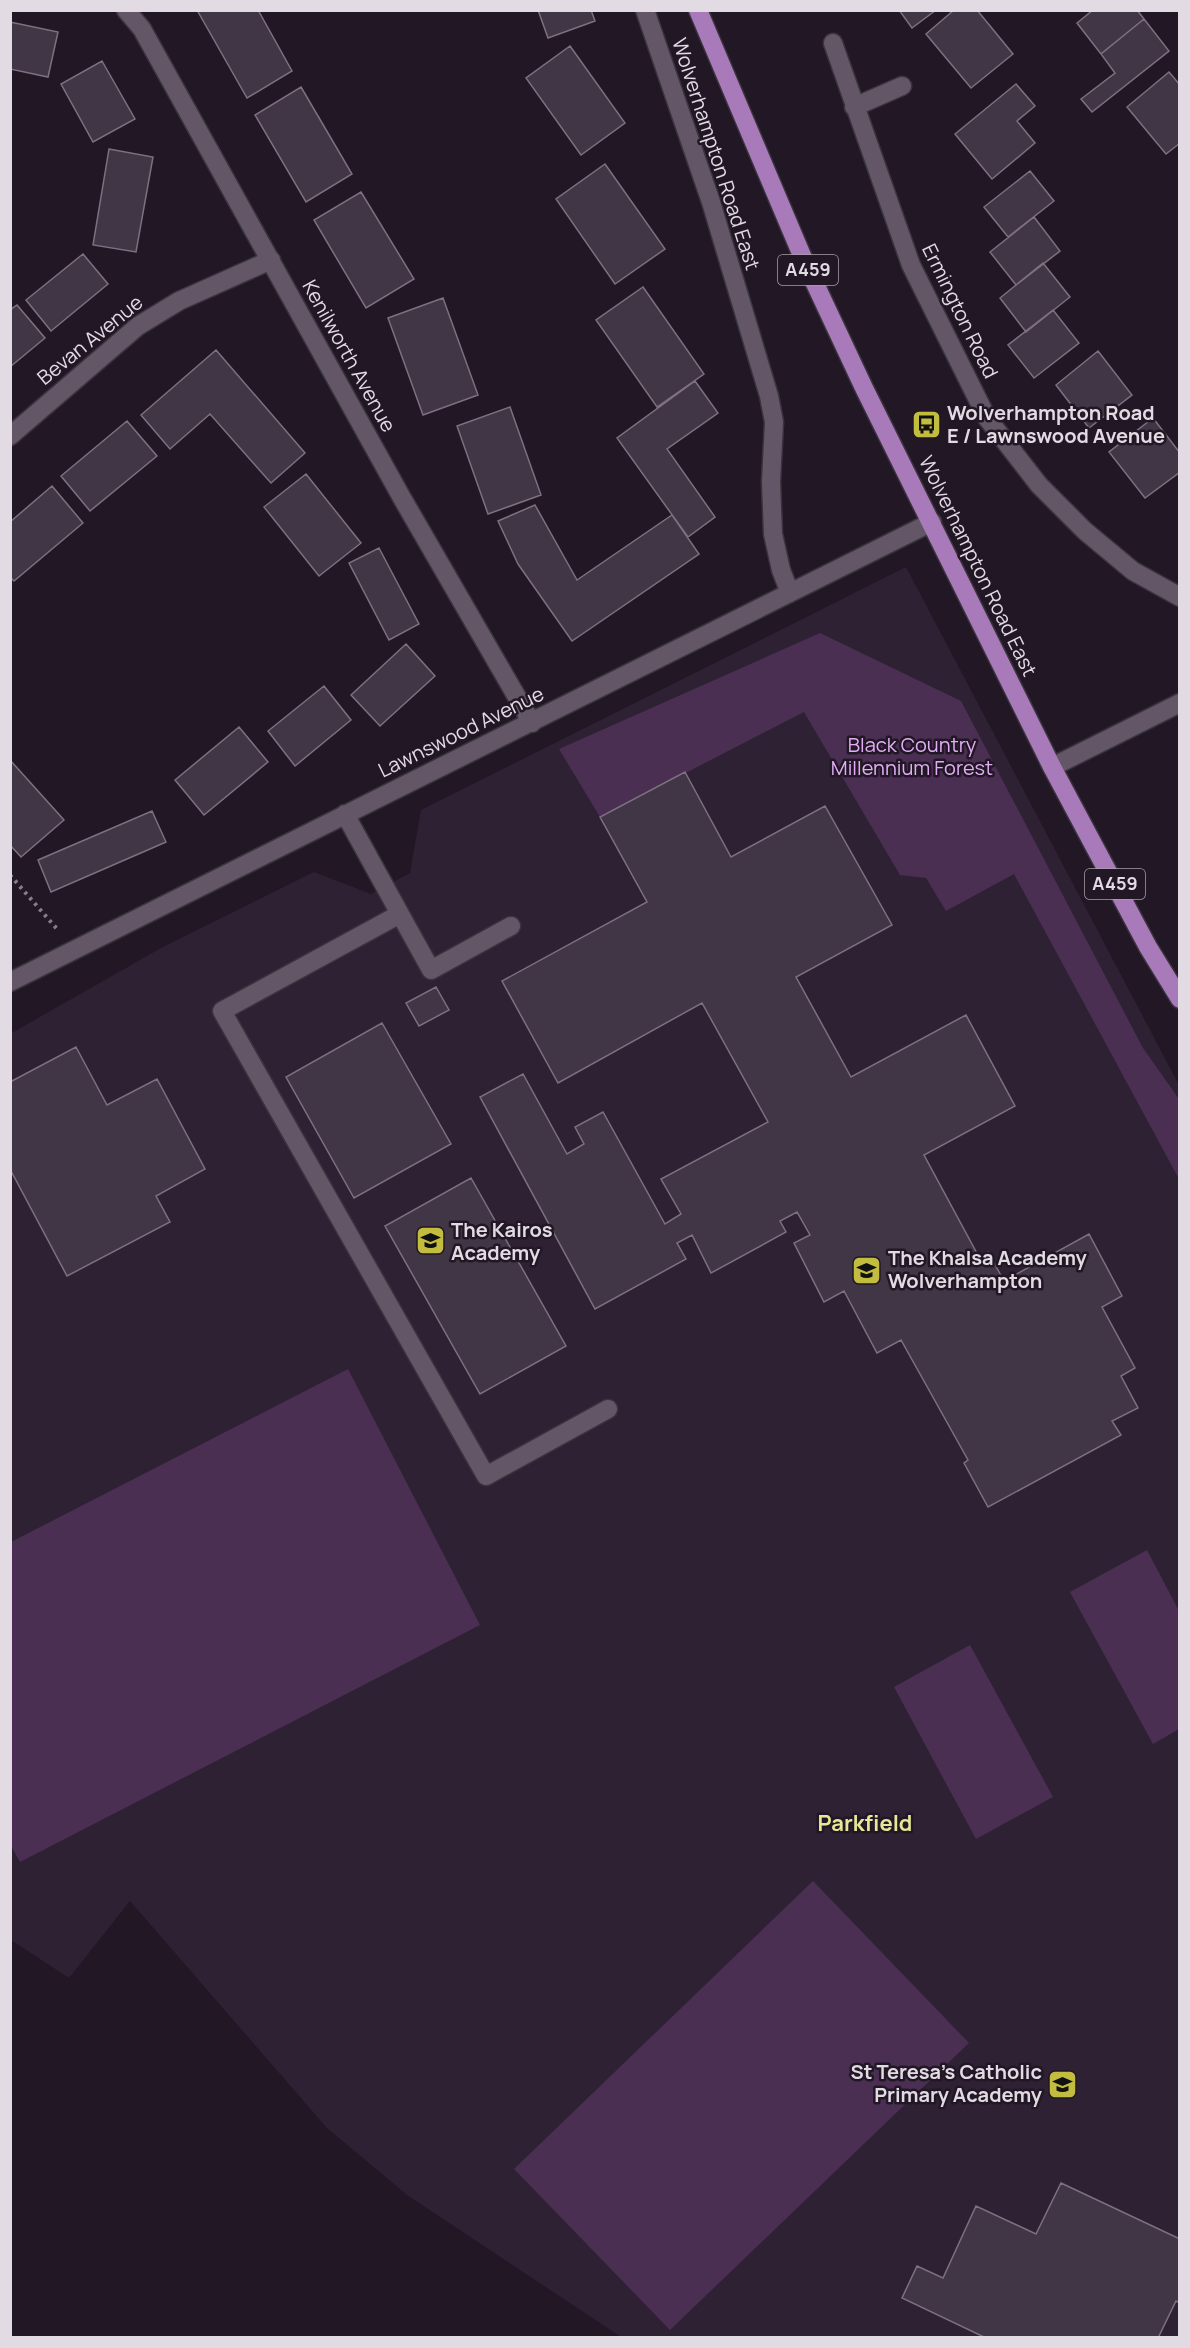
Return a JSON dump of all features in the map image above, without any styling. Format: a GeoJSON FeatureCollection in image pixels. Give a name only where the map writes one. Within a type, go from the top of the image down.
{"type":"FeatureCollection","features":[{"type":"Feature","properties":{"kind":"main road","name":"Wolverhampton Road East"},"geometry":{"type":"LineString","coordinates":[[698,10],[803,258],[864,388],[1052,767],[1148,947],[1179,999]]}},
{"type":"Feature","properties":{"kind":"street","name":"Kenilworth Avenue"},"geometry":{"type":"LineString","coordinates":[[126,10],[142,29],[402,498],[532,723]]}},
{"type":"Feature","properties":{"kind":"street","name":"Wolverhampton Road East"},"geometry":{"type":"LineString","coordinates":[[645,10],[711,202],[769,396],[774,422],[771,482],[773,534],[781,570],[790,593]]}},
{"type":"Feature","properties":{"kind":"street","name":"Ermington Road"},"geometry":{"type":"LineString","coordinates":[[833,43],[910,266],[987,418],[1039,486],[1085,531],[1133,571],[1179,597]]}},
{"type":"Feature","properties":{"kind":"street"},"geometry":{"type":"LineString","coordinates":[[854,107],[902,86]]}},
{"type":"Feature","properties":{"kind":"street","name":"Bevan Avenue"},"geometry":{"type":"LineString","coordinates":[[10,436],[138,326],[179,301],[271,260]]}},
{"type":"Feature","properties":{"kind":"street","name":"Lawnswood Avenue"},"geometry":{"type":"LineString","coordinates":[[10,982],[932,522]]}},
{"type":"Feature","properties":{"kind":"street"},"geometry":{"type":"LineString","coordinates":[[1052,767],[1179,703]]}},
{"type":"Feature","properties":{"kind":"street"},"geometry":{"type":"LineString","coordinates":[[345,814],[431,970],[511,926]]}},
{"type":"Feature","properties":{"kind":"street"},"geometry":{"type":"LineString","coordinates":[[400,914],[222,1011],[486,1476],[608,1408]]}},
{"type":"Feature","properties":{"kind":"path"},"geometry":{"type":"LineString","coordinates":[[10,874],[75,950]]}},
{"type":"Feature","properties":{"kind":"shaded area","name":"The Khalsa Academy Wolverhampton"},"geometry":{"type":"Polygon","coordinates":[[[906,567],[1179,1085],[1179,2337],[621,2337],[407,2195],[327,2128],[130,1901],[69,1978],[11,1940],[10,1034],[161,948],[314,872],[371,894],[410,873],[421,810],[906,567]]]}},
{"type":"Feature","properties":{"kind":"green space","name":"Black Country Millennium Forest"},"geometry":{"type":"Polygon","coordinates":[[[820,633],[961,701],[1143,1048],[1179,1099],[1179,1179],[1014,874],[946,911],[926,878],[900,875],[804,712],[600,817],[559,749],[820,633]]]}},
{"type":"Feature","properties":{"kind":"green space"},"geometry":{"type":"Polygon","coordinates":[[[348,1369],[480,1625],[20,1862],[10,1844],[11,1542],[348,1369]]]}},
{"type":"Feature","properties":{"kind":"green space"},"geometry":{"type":"Polygon","coordinates":[[[1147,1550],[1179,1611],[1179,1729],[1153,1744],[1070,1592],[1147,1550]]]}},
{"type":"Feature","properties":{"kind":"green space"},"geometry":{"type":"Polygon","coordinates":[[[970,1645],[1053,1797],[976,1839],[894,1687],[970,1645]]]}},
{"type":"Feature","properties":{"kind":"green space"},"geometry":{"type":"Polygon","coordinates":[[[813,1881],[969,2043],[670,2330],[514,2169],[813,1881]]]}},
{"type":"Feature","properties":{"kind":"building"},"geometry":{"type":"Polygon","coordinates":[[[197,10],[258,10],[292,71],[247,98],[197,10]]]}},
{"type":"Feature","properties":{"kind":"building"},"geometry":{"type":"Polygon","coordinates":[[[538,10],[591,10],[595,21],[548,38],[538,10]]]}},
{"type":"Feature","properties":{"kind":"building"},"geometry":{"type":"Polygon","coordinates":[[[899,10],[936,10],[912,28],[899,10]]]}},
{"type":"Feature","properties":{"kind":"building"},"geometry":{"type":"Polygon","coordinates":[[[954,10],[977,10],[1013,54],[971,88],[926,34],[954,10]]]}},
{"type":"Feature","properties":{"kind":"building"},"geometry":{"type":"Polygon","coordinates":[[[1093,10],[1137,10],[1144,19],[1101,54],[1077,23],[1093,10]]]}},
{"type":"Feature","properties":{"kind":"building"},"geometry":{"type":"Polygon","coordinates":[[[1144,19],[1169,51],[1092,112],[1081,99],[1115,73],[1101,54],[1144,19]]]}},
{"type":"Feature","properties":{"kind":"building"},"geometry":{"type":"Polygon","coordinates":[[[10,22],[58,32],[48,77],[10,69],[10,22]]]}},
{"type":"Feature","properties":{"kind":"building"},"geometry":{"type":"Polygon","coordinates":[[[570,46],[625,123],[581,155],[526,78],[570,46]]]}},
{"type":"Feature","properties":{"kind":"building"},"geometry":{"type":"Polygon","coordinates":[[[102,61],[135,119],[93,142],[61,84],[102,61]]]}},
{"type":"Feature","properties":{"kind":"building"},"geometry":{"type":"Polygon","coordinates":[[[1169,72],[1180,85],[1180,143],[1166,154],[1127,107],[1169,72]]]}},
{"type":"Feature","properties":{"kind":"building"},"geometry":{"type":"Polygon","coordinates":[[[1016,84],[1035,106],[1017,121],[1035,143],[992,179],[955,134],[1016,84]]]}},
{"type":"Feature","properties":{"kind":"building"},"geometry":{"type":"Polygon","coordinates":[[[301,87],[352,174],[306,202],[255,115],[301,87]]]}},
{"type":"Feature","properties":{"kind":"building"},"geometry":{"type":"Polygon","coordinates":[[[109,149],[153,157],[136,252],[93,245],[109,149]]]}},
{"type":"Feature","properties":{"kind":"building"},"geometry":{"type":"Polygon","coordinates":[[[605,164],[665,249],[615,284],[556,199],[605,164]]]}},
{"type":"Feature","properties":{"kind":"building"},"geometry":{"type":"Polygon","coordinates":[[[1030,171],[1054,201],[1008,237],[984,207],[1030,171]]]}},
{"type":"Feature","properties":{"kind":"building"},"geometry":{"type":"Polygon","coordinates":[[[361,192],[414,279],[366,308],[314,220],[361,192]]]}},
{"type":"Feature","properties":{"kind":"building"},"geometry":{"type":"Polygon","coordinates":[[[1034,217],[1060,251],[1016,285],[990,252],[1034,217]]]}},
{"type":"Feature","properties":{"kind":"building"},"geometry":{"type":"Polygon","coordinates":[[[83,254],[108,284],[51,331],[26,300],[83,254]]]}},
{"type":"Feature","properties":{"kind":"building"},"geometry":{"type":"Polygon","coordinates":[[[1043,263],[1070,297],[1026,332],[1000,298],[1043,263]]]}},
{"type":"Feature","properties":{"kind":"building"},"geometry":{"type":"Polygon","coordinates":[[[643,287],[704,374],[657,407],[596,320],[643,287]]]}},
{"type":"Feature","properties":{"kind":"building"},"geometry":{"type":"Polygon","coordinates":[[[443,298],[478,395],[423,415],[388,318],[443,298]]]}},
{"type":"Feature","properties":{"kind":"building"},"geometry":{"type":"Polygon","coordinates":[[[17,305],[45,338],[10,367],[10,310],[17,305]]]}},
{"type":"Feature","properties":{"kind":"building"},"geometry":{"type":"Polygon","coordinates":[[[1053,310],[1079,343],[1034,378],[1008,345],[1053,310]]]}},
{"type":"Feature","properties":{"kind":"building"},"geometry":{"type":"Polygon","coordinates":[[[216,350],[305,453],[271,483],[210,414],[170,449],[141,415],[216,350]]]}},
{"type":"Feature","properties":{"kind":"building"},"geometry":{"type":"Polygon","coordinates":[[[1098,351],[1132,395],[1089,428],[1056,385],[1098,351]]]}},
{"type":"Feature","properties":{"kind":"building"},"geometry":{"type":"Polygon","coordinates":[[[695,381],[718,413],[667,449],[715,517],[688,537],[617,438],[695,381]]]}},
{"type":"Feature","properties":{"kind":"building"},"geometry":{"type":"Polygon","coordinates":[[[510,407],[541,495],[488,514],[457,426],[510,407]]]}},
{"type":"Feature","properties":{"kind":"building"},"geometry":{"type":"Polygon","coordinates":[[[1153,418],[1180,453],[1180,472],[1145,498],[1109,452],[1153,418]]]}},
{"type":"Feature","properties":{"kind":"building"},"geometry":{"type":"Polygon","coordinates":[[[127,421],[157,456],[90,511],[61,476],[127,421]]]}},
{"type":"Feature","properties":{"kind":"building"},"geometry":{"type":"Polygon","coordinates":[[[306,474],[361,543],[319,576],[264,507],[306,474]]]}},
{"type":"Feature","properties":{"kind":"building"},"geometry":{"type":"Polygon","coordinates":[[[52,486],[83,523],[14,581],[10,577],[10,522],[52,486]]]}},
{"type":"Feature","properties":{"kind":"building"},"geometry":{"type":"Polygon","coordinates":[[[535,505],[577,580],[672,515],[699,554],[572,641],[518,564],[498,521],[535,505]]]}},
{"type":"Feature","properties":{"kind":"building"},"geometry":{"type":"Polygon","coordinates":[[[379,548],[419,624],[389,640],[349,563],[379,548]]]}},
{"type":"Feature","properties":{"kind":"building"},"geometry":{"type":"Polygon","coordinates":[[[406,644],[435,676],[380,726],[351,695],[406,644]]]}},
{"type":"Feature","properties":{"kind":"building"},"geometry":{"type":"Polygon","coordinates":[[[324,686],[351,720],[295,766],[268,731],[324,686]]]}},
{"type":"Feature","properties":{"kind":"building"},"geometry":{"type":"Polygon","coordinates":[[[239,727],[268,762],[204,815],[175,780],[239,727]]]}},
{"type":"Feature","properties":{"kind":"building"},"geometry":{"type":"Polygon","coordinates":[[[10,760],[64,820],[21,857],[10,845],[10,760]]]}},
{"type":"Feature","properties":{"kind":"building"},"geometry":{"type":"Polygon","coordinates":[[[685,772],[731,857],[825,806],[892,925],[796,977],[851,1077],[966,1015],[1015,1106],[924,1155],[979,1257],[988,1252],[1004,1281],[1089,1234],[1122,1296],[1102,1307],[1135,1368],[1121,1376],[1138,1408],[1112,1421],[1121,1435],[988,1507],[964,1463],[968,1460],[901,1340],[877,1353],[844,1291],[824,1302],[794,1243],[810,1235],[797,1212],[780,1221],[786,1232],[711,1273],[692,1235],[677,1243],[686,1259],[595,1309],[480,1097],[523,1074],[567,1154],[584,1144],[575,1127],[603,1112],[665,1224],[681,1214],[661,1179],[768,1122],[702,1003],[558,1083],[502,981],[647,902],[600,817],[685,772]]]}},
{"type":"Feature","properties":{"kind":"building"},"geometry":{"type":"Polygon","coordinates":[[[152,811],[166,842],[51,892],[38,860],[152,811]]]}},
{"type":"Feature","properties":{"kind":"building"},"geometry":{"type":"Polygon","coordinates":[[[436,987],[449,1010],[419,1026],[406,1003],[436,987]]]}},
{"type":"Feature","properties":{"kind":"building"},"geometry":{"type":"Polygon","coordinates":[[[382,1023],[451,1144],[354,1198],[286,1077],[382,1023]]]}},
{"type":"Feature","properties":{"kind":"building"},"geometry":{"type":"Polygon","coordinates":[[[76,1047],[107,1105],[157,1079],[205,1169],[156,1196],[170,1222],[67,1276],[10,1169],[10,1082],[76,1047]]]}},
{"type":"Feature","properties":{"kind":"building"},"geometry":{"type":"Polygon","coordinates":[[[471,1178],[566,1346],[480,1394],[385,1226],[471,1178]]]}},
{"type":"Feature","properties":{"kind":"building"},"geometry":{"type":"Polygon","coordinates":[[[1061,2183],[1180,2239],[1180,2303],[1176,2301],[1158,2338],[986,2338],[902,2298],[917,2266],[943,2278],[976,2206],[1036,2234],[1061,2183]]]}},
{"type":"Feature","properties":{"kind":"place","name":"Wolverhampton Road E / Lawnswood Avenue"},"geometry":{"type":"Point","coordinates":[926,425]}},
{"type":"Feature","properties":{"kind":"place","name":"The Kairos Academy"},"geometry":{"type":"Point","coordinates":[430,1241]}},
{"type":"Feature","properties":{"kind":"place","name":"The Khalsa Academy Wolverhampton"},"geometry":{"type":"Point","coordinates":[867,1270]}},
{"type":"Feature","properties":{"kind":"place","name":"St Teresa's Catholic Primary Academy"},"geometry":{"type":"Point","coordinates":[1063,2084]}},
{"type":"Feature","properties":{"kind":"district","name":"Parkfield"},"geometry":{"type":"Point","coordinates":[865,1823]}}]}
